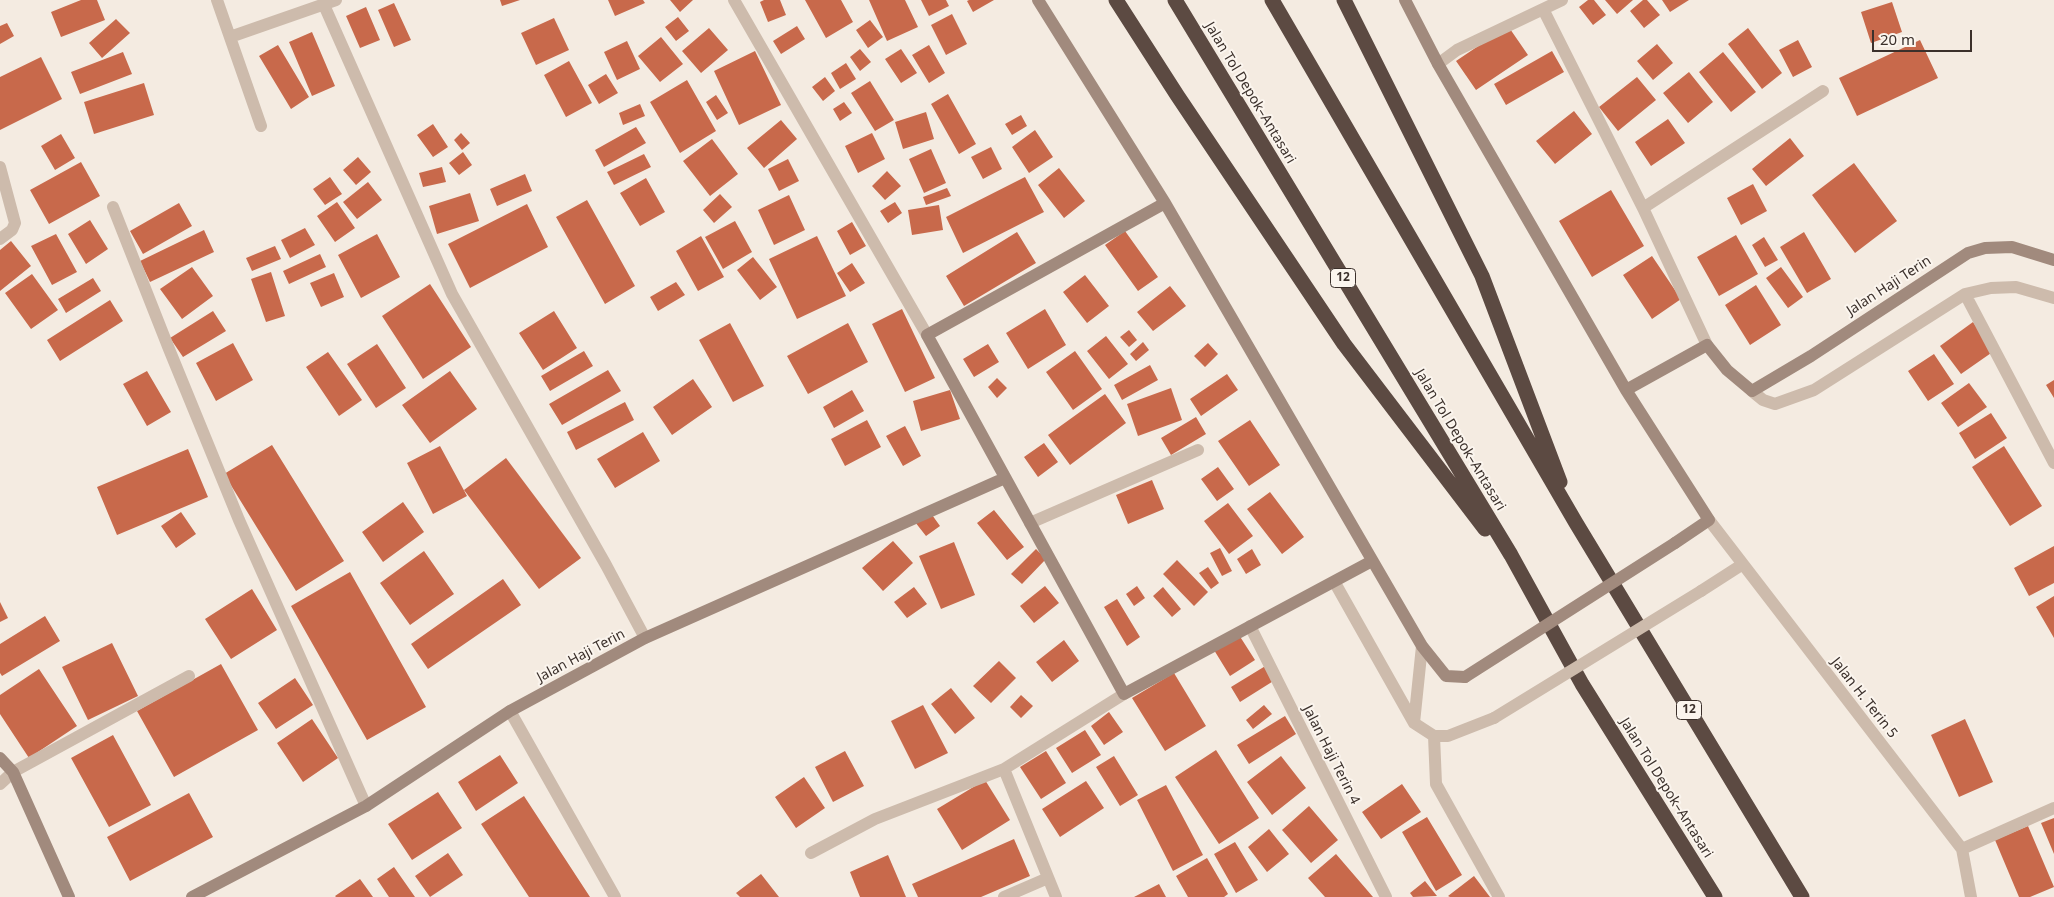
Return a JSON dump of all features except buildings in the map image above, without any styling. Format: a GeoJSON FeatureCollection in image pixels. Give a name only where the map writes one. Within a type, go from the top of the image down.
{"type":"FeatureCollection","features":[{"type":"Feature","properties":{"kind":"highway"},"geometry":{"type":"LineString","coordinates":[[1116,0],[1182,104],[1344,344],[1496,542],[1511,555]]}},
{"type":"Feature","properties":{"kind":"highway","name":"Jalan Tol Depok–Antasari"},"geometry":{"type":"LineString","coordinates":[[1175,0],[1511,555],[1582,684],[1716,897]]}},
{"type":"Feature","properties":{"kind":"highway","name":"12"},"geometry":{"type":"LineString","coordinates":[[1272,0],[1576,523],[1802,897]]}},
{"type":"Feature","properties":{"kind":"highway"},"geometry":{"type":"LineString","coordinates":[[1344,0],[1482,276],[1576,523]]}},
{"type":"Feature","properties":{"kind":"street"},"geometry":{"type":"LineString","coordinates":[[217,0],[261,126]]}},
{"type":"Feature","properties":{"kind":"street"},"geometry":{"type":"LineString","coordinates":[[230,37],[336,0]]}},
{"type":"Feature","properties":{"kind":"street"},"geometry":{"type":"LineString","coordinates":[[734,0],[927,335],[1124,694]]}},
{"type":"Feature","properties":{"kind":"street"},"geometry":{"type":"LineString","coordinates":[[1038,0],[1165,203],[1422,646],[1446,676],[1465,677],[1709,520],[1626,390],[1438,64],[1405,0]]}},
{"type":"Feature","properties":{"kind":"street"},"geometry":{"type":"LineString","coordinates":[[1438,64],[1457,50],[1562,0]]}},
{"type":"Feature","properties":{"kind":"street"},"geometry":{"type":"LineString","coordinates":[[324,5],[452,294],[606,565],[645,638]]}},
{"type":"Feature","properties":{"kind":"street"},"geometry":{"type":"LineString","coordinates":[[1543,9],[1643,208],[1707,345],[1727,370],[1763,400],[1775,404],[1814,390],[1965,294],[1991,288],[2016,287],[2054,298]]}},
{"type":"Feature","properties":{"kind":"street"},"geometry":{"type":"LineString","coordinates":[[1643,208],[1823,91]]}},
{"type":"Feature","properties":{"kind":"street"},"geometry":{"type":"LineString","coordinates":[[0,167],[15,223],[12,230],[0,239]]}},
{"type":"Feature","properties":{"kind":"street"},"geometry":{"type":"LineString","coordinates":[[927,335],[1165,203]]}},
{"type":"Feature","properties":{"kind":"street"},"geometry":{"type":"LineString","coordinates":[[113,207],[235,511],[366,806]]}},
{"type":"Feature","properties":{"kind":"street","name":"Jalan Haji Terin"},"geometry":{"type":"LineString","coordinates":[[1752,391],[1811,356],[1968,253],[1985,248],[2012,247],[2054,260]]}},
{"type":"Feature","properties":{"kind":"street"},"geometry":{"type":"LineString","coordinates":[[1965,294],[2054,463]]}},
{"type":"Feature","properties":{"kind":"street"},"geometry":{"type":"LineString","coordinates":[[1626,390],[1707,345]]}},
{"type":"Feature","properties":{"kind":"street"},"geometry":{"type":"LineString","coordinates":[[1030,523],[1198,450]]}},
{"type":"Feature","properties":{"kind":"street","name":"Jalan Haji Terin"},"geometry":{"type":"LineString","coordinates":[[192,897],[366,806],[510,710],[645,638],[1005,478]]}},
{"type":"Feature","properties":{"kind":"street","name":"Jalan H. Terin 5"},"geometry":{"type":"LineString","coordinates":[[1709,520],[1962,850]]}},
{"type":"Feature","properties":{"kind":"street"},"geometry":{"type":"LineString","coordinates":[[811,853],[875,819],[1004,769],[1124,694],[1372,562]]}},
{"type":"Feature","properties":{"kind":"street"},"geometry":{"type":"LineString","coordinates":[[1335,582],[1414,723],[1434,736],[1448,736],[1494,718],[1743,564]]}},
{"type":"Feature","properties":{"kind":"street","name":"Jalan Haji Terin 4"},"geometry":{"type":"LineString","coordinates":[[1250,626],[1386,897]]}},
{"type":"Feature","properties":{"kind":"street"},"geometry":{"type":"LineString","coordinates":[[1414,723],[1422,646]]}},
{"type":"Feature","properties":{"kind":"street"},"geometry":{"type":"LineString","coordinates":[[0,784],[13,772],[189,676]]}},
{"type":"Feature","properties":{"kind":"street"},"geometry":{"type":"LineString","coordinates":[[510,710],[615,897]]}},
{"type":"Feature","properties":{"kind":"street"},"geometry":{"type":"LineString","coordinates":[[1434,736],[1436,784],[1499,897]]}},
{"type":"Feature","properties":{"kind":"street"},"geometry":{"type":"LineString","coordinates":[[0,758],[13,772],[69,897]]}},
{"type":"Feature","properties":{"kind":"street"},"geometry":{"type":"LineString","coordinates":[[1004,769],[1056,897]]}},
{"type":"Feature","properties":{"kind":"street"},"geometry":{"type":"LineString","coordinates":[[1971,897],[1962,850],[2054,808]]}},
{"type":"Feature","properties":{"kind":"street"},"geometry":{"type":"LineString","coordinates":[[1004,897],[1048,878]]}}]}
